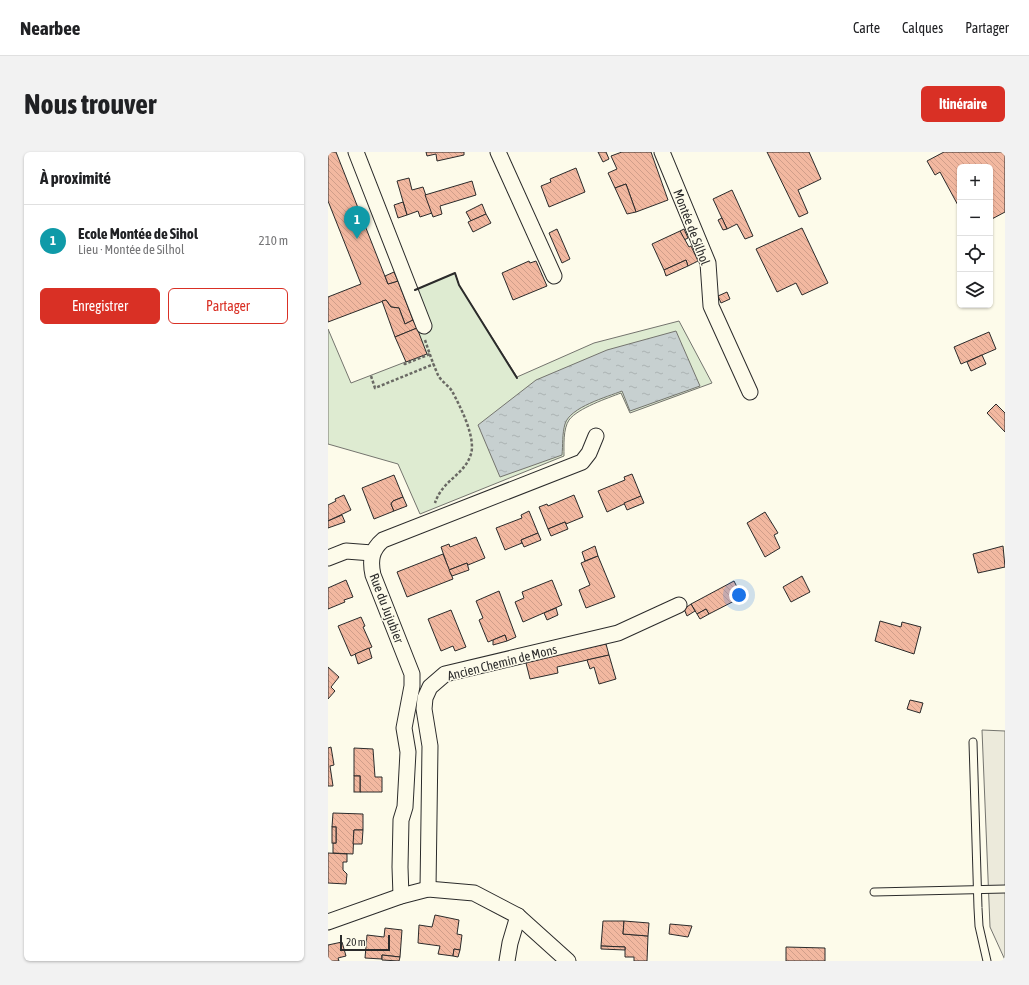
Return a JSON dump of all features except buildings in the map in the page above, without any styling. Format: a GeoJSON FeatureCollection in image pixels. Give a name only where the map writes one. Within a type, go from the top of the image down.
{"type":"FeatureCollection","features":[{"type":"Feature","properties":{"kind":"street"},"geometry":{"type":"LineString","coordinates":[[356,152],[424,326]]}},
{"type":"Feature","properties":{"kind":"street"},"geometry":{"type":"LineString","coordinates":[[498,152],[554,276]]}},
{"type":"Feature","properties":{"kind":"street","name":"Montée de Silhol"},"geometry":{"type":"LineString","coordinates":[[662,152],[708,263],[711,306],[750,392]]}},
{"type":"Feature","properties":{"kind":"street"},"geometry":{"type":"LineString","coordinates":[[328,558],[346,551],[372,553],[376,545],[383,540],[582,462],[590,453],[596,436]]}},
{"type":"Feature","properties":{"kind":"street","name":"Rue du Jujubier"},"geometry":{"type":"LineString","coordinates":[[372,553],[371,565],[373,575],[412,674],[404,728],[408,752],[405,807],[401,828],[401,896]]}},
{"type":"Feature","properties":{"kind":"street","name":"Ancien Chemin de Mons"},"geometry":{"type":"LineString","coordinates":[[428,889],[430,746],[424,709],[425,698],[430,687],[445,674],[618,633],[679,605]]}},
{"type":"Feature","properties":{"kind":"street"},"geometry":{"type":"LineString","coordinates":[[328,922],[401,896],[428,889],[474,893],[518,916],[568,961]]}},
{"type":"Feature","properties":{"kind":"street"},"geometry":{"type":"LineString","coordinates":[[507,961],[510,943],[518,916]]}},
{"type":"Feature","properties":{"kind":"lane"},"geometry":{"type":"LineString","coordinates":[[973,742],[979,926],[987,961]]}},
{"type":"Feature","properties":{"kind":"lane"},"geometry":{"type":"LineString","coordinates":[[874,892],[1005,889]]}},
{"type":"Feature","properties":{"kind":"path"},"geometry":{"type":"LineString","coordinates":[[424,326],[426,341],[439,377],[451,390],[466,423],[471,437],[472,446],[471,454],[463,469],[445,484],[440,491],[430,522]]}},
{"type":"Feature","properties":{"kind":"path"},"geometry":{"type":"LineString","coordinates":[[404,363],[405,364],[430,354]]}},
{"type":"Feature","properties":{"kind":"path"},"geometry":{"type":"LineString","coordinates":[[371,376],[375,388],[434,364]]}},
{"type":"Feature","properties":{"kind":"green space"},"geometry":{"type":"Polygon","coordinates":[[[455,273],[459,285],[517,377],[594,343],[679,321],[712,383],[630,413],[621,393],[594,404],[579,411],[569,420],[565,432],[564,456],[420,514],[398,464],[328,444],[328,329],[351,383],[426,354],[403,295],[455,273]]]}},
{"type":"Feature","properties":{"kind":"shaded area"},"geometry":{"type":"Polygon","coordinates":[[[982,730],[1005,731],[1005,960],[990,927],[982,730]]]}},
{"type":"Feature","properties":{"kind":"water"},"geometry":{"type":"Polygon","coordinates":[[[676,331],[700,386],[630,411],[622,391],[590,403],[568,418],[565,424],[563,436],[562,455],[500,477],[478,425],[536,380],[607,350],[676,331]]]}},
{"type":"Feature","properties":{"kind":"wall"},"geometry":{"type":"LineString","coordinates":[[415,290],[455,273],[459,285],[517,378]]}},
{"type":"Feature","properties":{"kind":"place","name":"Ecole Montée de Sihol"},"geometry":{"type":"Point","coordinates":[357,239]}}]}
